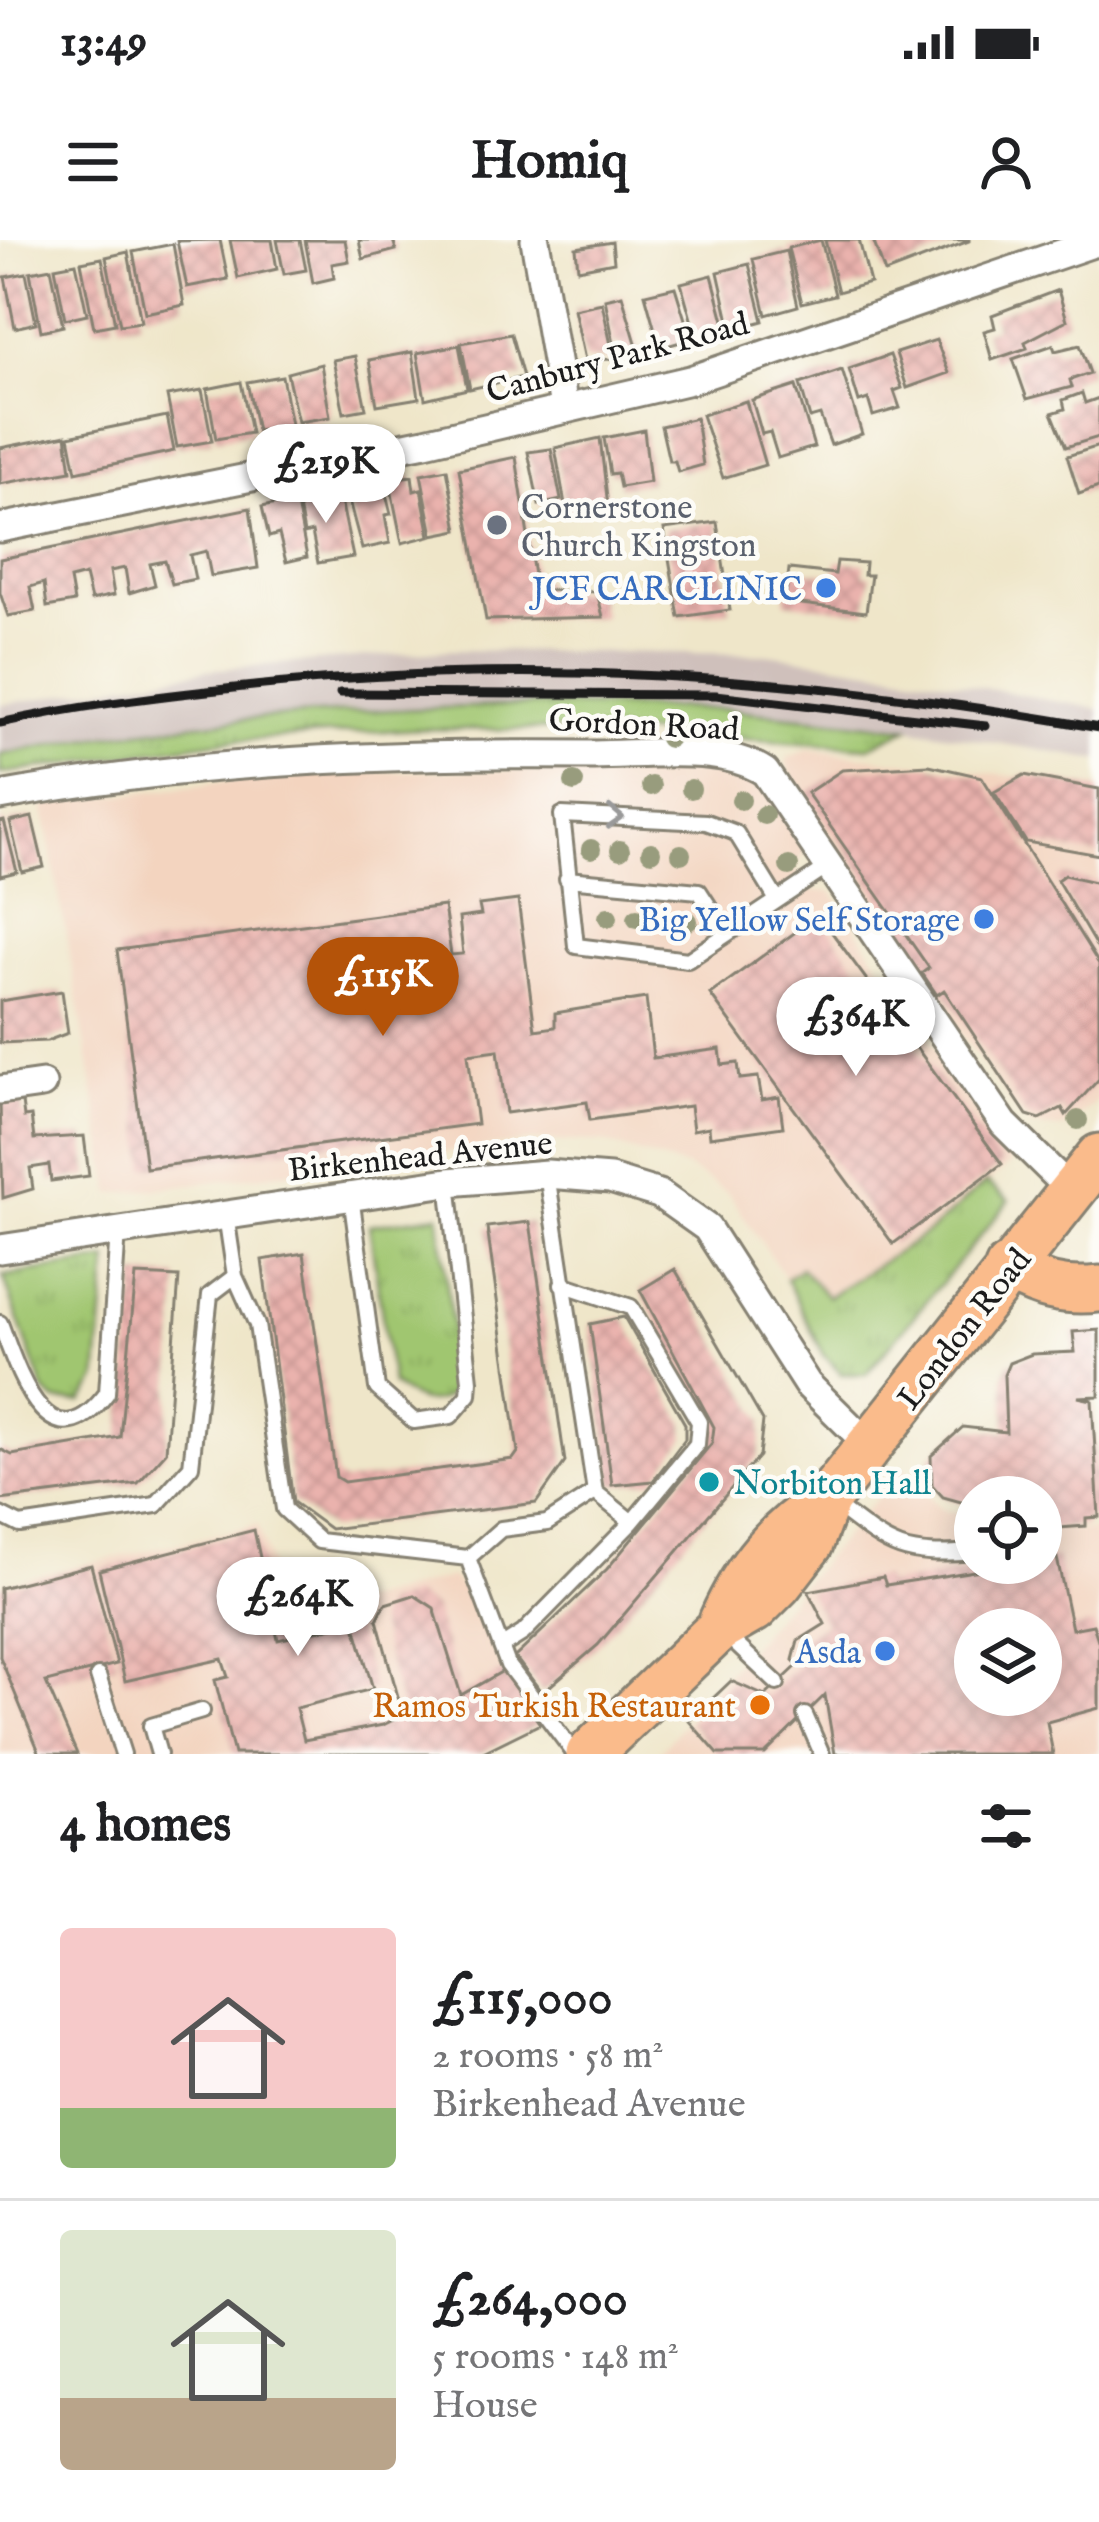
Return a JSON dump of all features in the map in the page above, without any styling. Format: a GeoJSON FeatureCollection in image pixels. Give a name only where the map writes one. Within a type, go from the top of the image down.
{"type":"FeatureCollection","features":[{"type":"Feature","properties":{"kind":"main road","name":"London Road"},"geometry":{"type":"LineString","coordinates":[[590,1754],[719,1629],[754,1609],[779,1584],[810,1544],[827,1499],[1085,1173]]}},
{"type":"Feature","properties":{"kind":"main road"},"geometry":{"type":"LineString","coordinates":[[1008,1268],[1037,1285],[1072,1292],[1099,1289]]}},
{"type":"Feature","properties":{"kind":"street"},"geometry":{"type":"LineString","coordinates":[[535,240],[564,407]]}},
{"type":"Feature","properties":{"kind":"street","name":"Canbury Park Road"},"geometry":{"type":"LineString","coordinates":[[0,528],[425,442],[689,380],[1098,241]]}},
{"type":"Feature","properties":{"kind":"street","name":"Gordon Road"},"geometry":{"type":"LineString","coordinates":[[0,796],[238,761],[369,754],[731,758],[765,772],[1004,1124],[1085,1173]]}},
{"type":"Feature","properties":{"kind":"street"},"geometry":{"type":"LineString","coordinates":[[0,1090],[42,1084]]}},
{"type":"Feature","properties":{"kind":"street","name":"Birkenhead Avenue"},"geometry":{"type":"LineString","coordinates":[[0,1249],[448,1182],[548,1174],[610,1179],[682,1208],[724,1250],[807,1384],[870,1446]]}},
{"type":"Feature","properties":{"kind":"lane"},"geometry":{"type":"LineString","coordinates":[[777,900],[736,833],[706,822],[562,815],[576,946],[688,960],[829,866]]}},
{"type":"Feature","properties":{"kind":"lane"},"geometry":{"type":"LineString","coordinates":[[567,879],[699,891],[727,934]]}},
{"type":"Feature","properties":{"kind":"lane"},"geometry":{"type":"LineString","coordinates":[[548,1174],[595,1492],[632,1522]]}},
{"type":"Feature","properties":{"kind":"lane"},"geometry":{"type":"LineString","coordinates":[[351,1196],[377,1388],[414,1420],[452,1416],[469,1395],[470,1381],[448,1182]]}},
{"type":"Feature","properties":{"kind":"lane"},"geometry":{"type":"LineString","coordinates":[[226,1215],[235,1276],[257,1324],[284,1509],[319,1541],[468,1558],[501,1529],[547,1523],[595,1492]]}},
{"type":"Feature","properties":{"kind":"lane"},"geometry":{"type":"LineString","coordinates":[[0,1323],[29,1400],[47,1416],[66,1420],[92,1413],[106,1394],[118,1231]]}},
{"type":"Feature","properties":{"kind":"lane"},"geometry":{"type":"LineString","coordinates":[[0,1515],[20,1525],[156,1505],[191,1466],[210,1295],[235,1276]]}},
{"type":"Feature","properties":{"kind":"lane"},"geometry":{"type":"LineString","coordinates":[[504,1645],[524,1633],[632,1522],[697,1444],[700,1422],[631,1307],[562,1284]]}},
{"type":"Feature","properties":{"kind":"lane"},"geometry":{"type":"LineString","coordinates":[[827,1499],[899,1551],[954,1554]]}},
{"type":"Feature","properties":{"kind":"lane"},"geometry":{"type":"LineString","coordinates":[[468,1558],[508,1665],[575,1754]]}},
{"type":"Feature","properties":{"kind":"lane"},"geometry":{"type":"LineString","coordinates":[[719,1629],[777,1683]]}},
{"type":"Feature","properties":{"kind":"lane"},"geometry":{"type":"LineString","coordinates":[[98,1676],[123,1754]]}},
{"type":"Feature","properties":{"kind":"lane"},"geometry":{"type":"LineString","coordinates":[[159,1754],[151,1726],[202,1712]]}},
{"type":"Feature","properties":{"kind":"lane"},"geometry":{"type":"LineString","coordinates":[[805,1715],[822,1754]]}},
{"type":"Feature","properties":{"kind":"shaded area"},"geometry":{"type":"Polygon","coordinates":[[[453,650],[768,654],[926,677],[1099,709],[1099,760],[908,728],[725,709],[536,705],[346,710],[54,743],[0,755],[0,705],[206,670],[453,650]]]}},
{"type":"Feature","properties":{"kind":"shaded area","name":"Big Yellow Self Storage"},"geometry":{"type":"Polygon","coordinates":[[[808,749],[1099,788],[1099,1100],[1062,1129],[1032,1126],[1018,1113],[844,871],[788,770],[786,759],[808,749]]]}},
{"type":"Feature","properties":{"kind":"shaded area"},"geometry":{"type":"Polygon","coordinates":[[[295,773],[734,773],[766,791],[805,850],[795,870],[810,890],[832,892],[1011,1163],[930,1231],[827,1298],[801,1268],[786,1279],[728,1193],[688,1168],[602,1142],[535,1141],[112,1194],[43,805],[295,773]]]}},
{"type":"Feature","properties":{"kind":"shaded area"},"geometry":{"type":"Polygon","coordinates":[[[902,1468],[942,1510],[954,1512],[954,1584],[1062,1584],[1062,1529],[1099,1531],[1099,1754],[658,1754],[902,1468]]]}},
{"type":"Feature","properties":{"kind":"shaded area"},"geometry":{"type":"Polygon","coordinates":[[[258,1525],[287,1622],[451,1577],[482,1604],[503,1671],[540,1724],[477,1754],[0,1754],[0,1584],[258,1525]]]}},
{"type":"Feature","properties":{"kind":"green space"},"geometry":{"type":"Polygon","coordinates":[[[536,705],[725,709],[908,728],[869,747],[600,730],[416,729],[213,742],[0,774],[0,755],[133,732],[334,713],[536,705]]]}},
{"type":"Feature","properties":{"kind":"green space"},"geometry":{"type":"Polygon","coordinates":[[[986,1182],[1009,1201],[866,1374],[841,1374],[824,1355],[786,1279],[801,1268],[828,1297],[930,1231],[986,1182]]]}},
{"type":"Feature","properties":{"kind":"green space"},"geometry":{"type":"Polygon","coordinates":[[[439,1215],[459,1387],[451,1395],[426,1402],[392,1384],[369,1225],[439,1215]]]}},
{"type":"Feature","properties":{"kind":"green space"},"geometry":{"type":"Polygon","coordinates":[[[108,1260],[97,1380],[82,1402],[56,1401],[44,1391],[3,1276],[108,1260]]]}},
{"type":"Feature","properties":{"kind":"building"},"geometry":{"type":"Polygon","coordinates":[[[220,240],[228,279],[187,287],[177,241],[220,240]]]}},
{"type":"Feature","properties":{"kind":"building"},"geometry":{"type":"Polygon","coordinates":[[[230,240],[272,240],[277,269],[238,278],[230,240]]]}},
{"type":"Feature","properties":{"kind":"building"},"geometry":{"type":"Polygon","coordinates":[[[277,240],[300,240],[306,270],[284,274],[277,240]]]}},
{"type":"Feature","properties":{"kind":"building"},"geometry":{"type":"Polygon","coordinates":[[[305,240],[345,240],[349,261],[332,264],[334,278],[313,283],[305,240]]]}},
{"type":"Feature","properties":{"kind":"building"},"geometry":{"type":"Polygon","coordinates":[[[359,240],[393,240],[396,250],[363,259],[359,240]]]}},
{"type":"Feature","properties":{"kind":"building"},"geometry":{"type":"Polygon","coordinates":[[[821,240],[835,295],[802,303],[788,248],[821,240]]]}},
{"type":"Feature","properties":{"kind":"building"},"geometry":{"type":"Polygon","coordinates":[[[825,240],[859,240],[870,283],[838,292],[825,240]]]}},
{"type":"Feature","properties":{"kind":"building"},"geometry":{"type":"Polygon","coordinates":[[[873,240],[969,240],[969,241],[885,273],[873,240]]]}},
{"type":"Feature","properties":{"kind":"building"},"geometry":{"type":"Polygon","coordinates":[[[612,242],[614,262],[578,269],[576,248],[612,242]]]}},
{"type":"Feature","properties":{"kind":"building"},"geometry":{"type":"Polygon","coordinates":[[[173,244],[184,305],[145,313],[133,252],[173,244]]]}},
{"type":"Feature","properties":{"kind":"building"},"geometry":{"type":"Polygon","coordinates":[[[786,251],[798,306],[766,315],[753,259],[786,251]]]}},
{"type":"Feature","properties":{"kind":"building"},"geometry":{"type":"Polygon","coordinates":[[[128,252],[141,322],[120,325],[106,257],[128,252]]]}},
{"type":"Feature","properties":{"kind":"building"},"geometry":{"type":"Polygon","coordinates":[[[102,258],[115,324],[94,328],[81,262],[102,258]]]}},
{"type":"Feature","properties":{"kind":"building"},"geometry":{"type":"Polygon","coordinates":[[[76,263],[87,314],[65,319],[55,267],[76,263]]]}},
{"type":"Feature","properties":{"kind":"building"},"geometry":{"type":"Polygon","coordinates":[[[749,264],[763,321],[731,330],[718,272],[749,264]]]}},
{"type":"Feature","properties":{"kind":"building"},"geometry":{"type":"Polygon","coordinates":[[[51,268],[63,326],[41,331],[30,272],[51,268]]]}},
{"type":"Feature","properties":{"kind":"building"},"geometry":{"type":"Polygon","coordinates":[[[26,273],[36,323],[15,328],[5,277],[26,273]]]}},
{"type":"Feature","properties":{"kind":"building"},"geometry":{"type":"Polygon","coordinates":[[[712,275],[726,328],[696,337],[681,283],[712,275]]]}},
{"type":"Feature","properties":{"kind":"building"},"geometry":{"type":"Polygon","coordinates":[[[675,287],[691,339],[660,348],[645,294],[675,287]]]}},
{"type":"Feature","properties":{"kind":"building"},"geometry":{"type":"Polygon","coordinates":[[[1058,290],[1067,320],[1025,342],[1027,348],[992,360],[984,331],[995,328],[992,315],[1058,290]]]}},
{"type":"Feature","properties":{"kind":"building"},"geometry":{"type":"Polygon","coordinates":[[[622,295],[639,353],[623,356],[620,343],[614,344],[605,299],[622,295]]]}},
{"type":"Feature","properties":{"kind":"building"},"geometry":{"type":"Polygon","coordinates":[[[602,303],[614,359],[585,360],[574,309],[602,303]]]}},
{"type":"Feature","properties":{"kind":"building"},"geometry":{"type":"Polygon","coordinates":[[[511,334],[523,377],[470,389],[461,343],[511,334]]]}},
{"type":"Feature","properties":{"kind":"building"},"geometry":{"type":"Polygon","coordinates":[[[936,340],[949,373],[907,388],[896,353],[936,340]]]}},
{"type":"Feature","properties":{"kind":"building"},"geometry":{"type":"Polygon","coordinates":[[[459,345],[467,389],[425,399],[417,353],[459,345]]]}},
{"type":"Feature","properties":{"kind":"building"},"geometry":{"type":"Polygon","coordinates":[[[1053,345],[1055,351],[1080,345],[1090,373],[1070,380],[1072,387],[1027,399],[1013,359],[1053,345]]]}},
{"type":"Feature","properties":{"kind":"building"},"geometry":{"type":"Polygon","coordinates":[[[412,352],[419,398],[377,405],[369,360],[412,352]]]}},
{"type":"Feature","properties":{"kind":"building"},"geometry":{"type":"Polygon","coordinates":[[[890,355],[902,388],[894,391],[900,408],[873,416],[868,399],[859,402],[849,369],[890,355]]]}},
{"type":"Feature","properties":{"kind":"building"},"geometry":{"type":"Polygon","coordinates":[[[355,356],[366,409],[344,413],[333,360],[355,356]]]}},
{"type":"Feature","properties":{"kind":"building"},"geometry":{"type":"Polygon","coordinates":[[[321,364],[330,417],[298,422],[287,373],[321,364]]]}},
{"type":"Feature","properties":{"kind":"building"},"geometry":{"type":"Polygon","coordinates":[[[842,370],[862,434],[831,445],[820,415],[810,418],[800,384],[842,370]]]}},
{"type":"Feature","properties":{"kind":"building"},"geometry":{"type":"Polygon","coordinates":[[[282,376],[291,425],[257,431],[247,382],[282,376]]]}},
{"type":"Feature","properties":{"kind":"building"},"geometry":{"type":"Polygon","coordinates":[[[241,382],[251,433],[216,439],[207,389],[241,382]]]}},
{"type":"Feature","properties":{"kind":"building"},"geometry":{"type":"Polygon","coordinates":[[[796,386],[814,447],[778,458],[770,432],[762,434],[752,400],[796,386]]]}},
{"type":"Feature","properties":{"kind":"building"},"geometry":{"type":"Polygon","coordinates":[[[202,390],[212,441],[177,447],[167,396],[202,390]]]}},
{"type":"Feature","properties":{"kind":"building"},"geometry":{"type":"Polygon","coordinates":[[[1082,393],[1085,403],[1099,398],[1099,437],[1066,447],[1052,413],[1065,409],[1063,400],[1082,393]]]}},
{"type":"Feature","properties":{"kind":"building"},"geometry":{"type":"Polygon","coordinates":[[[746,401],[765,465],[723,478],[702,415],[746,401]]]}},
{"type":"Feature","properties":{"kind":"building"},"geometry":{"type":"Polygon","coordinates":[[[167,416],[174,451],[76,472],[69,436],[167,416]]]}},
{"type":"Feature","properties":{"kind":"building"},"geometry":{"type":"Polygon","coordinates":[[[696,418],[703,465],[678,472],[675,461],[669,461],[661,426],[696,418]]]}},
{"type":"Feature","properties":{"kind":"building"},"geometry":{"type":"Polygon","coordinates":[[[644,430],[650,482],[620,487],[617,473],[610,474],[604,438],[644,430]]]}},
{"type":"Feature","properties":{"kind":"building"},"geometry":{"type":"Polygon","coordinates":[[[66,435],[71,471],[0,484],[0,448],[66,435]]]}},
{"type":"Feature","properties":{"kind":"building"},"geometry":{"type":"Polygon","coordinates":[[[600,438],[608,506],[566,510],[555,448],[600,438]]]}},
{"type":"Feature","properties":{"kind":"building"},"geometry":{"type":"Polygon","coordinates":[[[1099,446],[1099,487],[1079,494],[1067,456],[1099,446]]]}},
{"type":"Feature","properties":{"kind":"building"},"geometry":{"type":"Polygon","coordinates":[[[551,449],[561,500],[539,505],[528,452],[551,449]]]}},
{"type":"Feature","properties":{"kind":"building","name":"Cornerstone Church Kingston"},"geometry":{"type":"Polygon","coordinates":[[[516,457],[535,582],[545,581],[545,590],[597,592],[603,617],[486,620],[459,469],[516,457]]]}},
{"type":"Feature","properties":{"kind":"building"},"geometry":{"type":"Polygon","coordinates":[[[447,469],[458,530],[433,535],[421,474],[447,469]]]}},
{"type":"Feature","properties":{"kind":"building"},"geometry":{"type":"Polygon","coordinates":[[[412,476],[414,491],[421,489],[430,536],[402,543],[389,479],[412,476]]]}},
{"type":"Feature","properties":{"kind":"building"},"geometry":{"type":"Polygon","coordinates":[[[383,482],[391,514],[385,515],[390,543],[362,549],[346,490],[383,482]]]}},
{"type":"Feature","properties":{"kind":"building"},"geometry":{"type":"Polygon","coordinates":[[[339,491],[353,557],[318,563],[312,532],[304,534],[298,500],[339,491]]]}},
{"type":"Feature","properties":{"kind":"building"},"geometry":{"type":"Polygon","coordinates":[[[296,500],[307,557],[286,562],[279,534],[269,537],[262,507],[296,500]]]}},
{"type":"Feature","properties":{"kind":"building"},"geometry":{"type":"Polygon","coordinates":[[[250,508],[258,568],[211,576],[206,551],[190,555],[195,579],[172,584],[165,561],[150,564],[155,585],[129,593],[125,568],[110,571],[114,595],[91,600],[85,575],[70,579],[74,602],[47,607],[44,583],[30,587],[35,611],[8,616],[0,593],[0,559],[250,508]]]}},
{"type":"Feature","properties":{"kind":"building"},"geometry":{"type":"Polygon","coordinates":[[[717,522],[730,610],[679,617],[664,529],[717,522]]]}},
{"type":"Feature","properties":{"kind":"building"},"geometry":{"type":"Polygon","coordinates":[[[837,561],[865,563],[864,575],[871,575],[866,612],[785,602],[789,569],[835,574],[837,561]]]}},
{"type":"Feature","properties":{"kind":"building","name":"Big Yellow Self Storage"},"geometry":{"type":"Polygon","coordinates":[[[929,765],[982,777],[1099,964],[1099,1079],[1066,1115],[1062,1108],[1040,1119],[1027,1115],[944,990],[937,995],[922,973],[929,968],[807,793],[842,770],[929,765]]]}},
{"type":"Feature","properties":{"kind":"building"},"geometry":{"type":"Polygon","coordinates":[[[1024,775],[1099,789],[1099,855],[1026,842],[994,792],[1024,775]]]}},
{"type":"Feature","properties":{"kind":"building"},"geometry":{"type":"Polygon","coordinates":[[[32,817],[44,867],[22,872],[10,822],[32,817]]]}},
{"type":"Feature","properties":{"kind":"building"},"geometry":{"type":"Polygon","coordinates":[[[4,821],[17,872],[0,876],[0,822],[4,821]]]}},
{"type":"Feature","properties":{"kind":"building"},"geometry":{"type":"Polygon","coordinates":[[[1064,875],[1099,883],[1099,951],[1057,880],[1064,875]]]}},
{"type":"Feature","properties":{"kind":"building"},"geometry":{"type":"Polygon","coordinates":[[[518,900],[535,1030],[555,1027],[555,1013],[646,998],[653,1058],[720,1049],[722,1065],[738,1063],[740,1079],[758,1077],[762,1100],[779,1097],[783,1127],[710,1137],[709,1127],[693,1130],[690,1106],[590,1120],[587,1102],[506,1113],[498,1050],[468,1054],[477,1124],[146,1168],[117,950],[444,906],[451,955],[463,954],[459,918],[481,915],[479,905],[518,900]]]}},
{"type":"Feature","properties":{"kind":"building"},"geometry":{"type":"Polygon","coordinates":[[[819,915],[1002,1164],[893,1244],[710,994],[819,915]]]}},
{"type":"Feature","properties":{"kind":"building"},"geometry":{"type":"Polygon","coordinates":[[[62,991],[68,1033],[47,1041],[0,1043],[0,1001],[62,991]]]}},
{"type":"Feature","properties":{"kind":"building"},"geometry":{"type":"Polygon","coordinates":[[[22,1102],[24,1117],[31,1116],[34,1139],[84,1136],[89,1176],[51,1181],[49,1165],[30,1168],[33,1189],[3,1198],[0,1104],[22,1102]]]}},
{"type":"Feature","properties":{"kind":"building"},"geometry":{"type":"Polygon","coordinates":[[[530,1222],[565,1462],[536,1503],[330,1529],[293,1502],[262,1260],[304,1253],[336,1477],[344,1482],[513,1459],[518,1452],[487,1227],[530,1222]]]}},
{"type":"Feature","properties":{"kind":"building","name":"Norbiton Hall"},"geometry":{"type":"Polygon","coordinates":[[[675,1269],[763,1421],[759,1456],[598,1645],[542,1693],[515,1657],[607,1569],[712,1443],[714,1427],[640,1290],[675,1269]]]}},
{"type":"Feature","properties":{"kind":"building"},"geometry":{"type":"Polygon","coordinates":[[[136,1275],[179,1277],[166,1452],[138,1483],[0,1500],[0,1449],[12,1455],[120,1437],[136,1275]]]}},
{"type":"Feature","properties":{"kind":"building"},"geometry":{"type":"Polygon","coordinates":[[[624,1317],[685,1424],[685,1439],[653,1481],[612,1485],[590,1324],[624,1317]]]}},
{"type":"Feature","properties":{"kind":"building"},"geometry":{"type":"Polygon","coordinates":[[[1099,1330],[1099,1396],[1078,1397],[1092,1400],[1099,1517],[1086,1518],[1086,1526],[1062,1528],[1062,1476],[954,1476],[954,1500],[943,1497],[932,1485],[931,1456],[963,1427],[1006,1432],[1004,1375],[1009,1363],[1032,1354],[1075,1352],[1073,1332],[1099,1330]]]}},
{"type":"Feature","properties":{"kind":"building"},"geometry":{"type":"Polygon","coordinates":[[[254,1530],[278,1640],[354,1622],[373,1689],[296,1708],[304,1740],[383,1725],[403,1715],[377,1620],[385,1604],[414,1595],[434,1608],[461,1695],[503,1671],[540,1724],[479,1754],[234,1754],[215,1680],[228,1677],[222,1659],[125,1681],[99,1570],[254,1530]]]}},
{"type":"Feature","properties":{"kind":"building"},"geometry":{"type":"Polygon","coordinates":[[[91,1565],[117,1664],[46,1682],[77,1754],[40,1754],[0,1657],[0,1588],[91,1565]]]}},
{"type":"Feature","properties":{"kind":"building","name":"Asda"},"geometry":{"type":"Polygon","coordinates":[[[954,1574],[954,1584],[1062,1582],[1072,1629],[1093,1625],[1099,1643],[1099,1708],[1047,1722],[1053,1754],[835,1754],[825,1695],[765,1754],[718,1754],[689,1721],[731,1681],[765,1696],[798,1665],[793,1660],[798,1641],[825,1624],[808,1591],[883,1577],[886,1585],[954,1574]]]}},
{"type":"Feature","properties":{"kind":"railway"},"geometry":{"type":"LineString","coordinates":[[0,723],[135,700],[329,679],[550,673],[769,683],[1099,728]]}},
{"type":"Feature","properties":{"kind":"railway"},"geometry":{"type":"LineString","coordinates":[[340,693],[716,695],[986,726]]}},
{"type":"Feature","properties":{"kind":"place","name":"Cornerstone Church Kingston"},"geometry":{"type":"Point","coordinates":[497,525]}},
{"type":"Feature","properties":{"kind":"place","name":"JCF CAR CLINIC"},"geometry":{"type":"Point","coordinates":[826,588]}},
{"type":"Feature","properties":{"kind":"place","name":"Big Yellow Self Storage"},"geometry":{"type":"Point","coordinates":[984,919]}},
{"type":"Feature","properties":{"kind":"place","name":"Norbiton Hall"},"geometry":{"type":"Point","coordinates":[709,1482]}},
{"type":"Feature","properties":{"kind":"place","name":"Asda"},"geometry":{"type":"Point","coordinates":[885,1651]}},
{"type":"Feature","properties":{"kind":"place","name":"Ramos Turkish Restaurant"},"geometry":{"type":"Point","coordinates":[760,1705]}}]}
